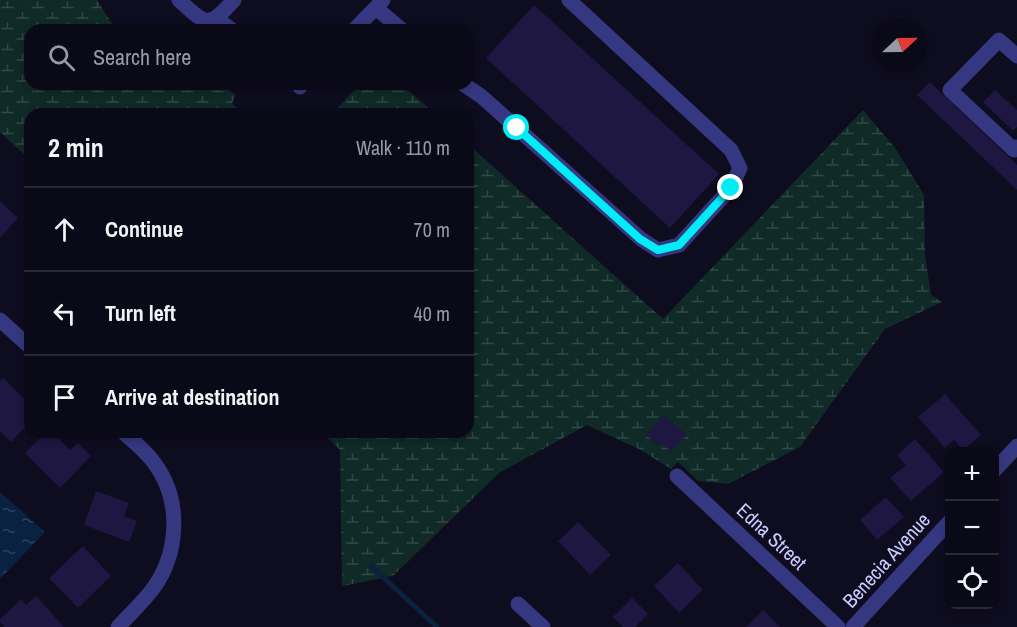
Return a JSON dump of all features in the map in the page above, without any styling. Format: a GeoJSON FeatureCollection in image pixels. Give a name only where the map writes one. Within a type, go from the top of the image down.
{"type":"FeatureCollection","features":[{"type":"Feature","properties":{"kind":"street"},"geometry":{"type":"LineString","coordinates":[[179,0],[202,21],[217,19],[234,0]]}},
{"type":"Feature","properties":{"kind":"street"},"geometry":{"type":"LineString","coordinates":[[472,90],[482,96],[640,239],[658,250],[679,245],[731,188],[740,168],[732,150],[569,0]]}},
{"type":"Feature","properties":{"kind":"street"},"geometry":{"type":"LineString","coordinates":[[360,24],[379,4],[397,24]]}},
{"type":"Feature","properties":{"kind":"street"},"geometry":{"type":"LineString","coordinates":[[217,19],[224,24]]}},
{"type":"Feature","properties":{"kind":"street"},"geometry":{"type":"LineString","coordinates":[[1017,56],[999,40],[950,90],[1014,150],[1017,147]]}},
{"type":"Feature","properties":{"kind":"street"},"geometry":{"type":"LineString","coordinates":[[0,320],[24,342]]}},
{"type":"Feature","properties":{"kind":"street"},"geometry":{"type":"LineString","coordinates":[[118,627],[152,590],[163,573],[174,527],[172,503],[162,476],[146,453],[130,438]]}},
{"type":"Feature","properties":{"kind":"street"},"geometry":{"type":"LineString","coordinates":[[999,466],[1017,446]]}},
{"type":"Feature","properties":{"kind":"street","name":"Edna Street"},"geometry":{"type":"LineString","coordinates":[[677,476],[838,627]]}},
{"type":"Feature","properties":{"kind":"street","name":"Benecia Avenue"},"geometry":{"type":"LineString","coordinates":[[853,627],[945,526]]}},
{"type":"Feature","properties":{"kind":"street"},"geometry":{"type":"LineString","coordinates":[[518,604],[543,627]]}},
{"type":"Feature","properties":{"kind":"green space"},"geometry":{"type":"Polygon","coordinates":[[[0,0],[97,0],[112,24],[24,24],[24,90],[229,90],[236,95],[232,103],[237,108],[24,108],[24,154],[0,132],[0,0]]]}},
{"type":"Feature","properties":{"kind":"green space"},"geometry":{"type":"Polygon","coordinates":[[[354,90],[408,90],[428,108],[338,108],[354,90]]]}},
{"type":"Feature","properties":{"kind":"green space"},"geometry":{"type":"Polygon","coordinates":[[[863,110],[896,149],[924,195],[925,255],[931,295],[942,302],[885,329],[800,447],[728,484],[698,481],[678,462],[671,469],[639,449],[587,425],[499,473],[393,576],[342,586],[340,450],[328,438],[474,438],[474,149],[663,319],[863,110]]]}},
{"type":"Feature","properties":{"kind":"water"},"geometry":{"type":"Polygon","coordinates":[[[0,492],[45,532],[0,579],[0,492]]]}},
{"type":"Feature","properties":{"kind":"building"},"geometry":{"type":"Polygon","coordinates":[[[534,5],[719,174],[670,228],[486,58],[534,5]]]}},
{"type":"Feature","properties":{"kind":"building"},"geometry":{"type":"Polygon","coordinates":[[[930,82],[1017,165],[1017,190],[917,95],[930,82]]]}},
{"type":"Feature","properties":{"kind":"building"},"geometry":{"type":"Polygon","coordinates":[[[995,90],[1017,110],[1017,127],[1013,131],[983,102],[995,90]]]}},
{"type":"Feature","properties":{"kind":"building"},"geometry":{"type":"Polygon","coordinates":[[[0,201],[18,218],[0,238],[0,201]]]}},
{"type":"Feature","properties":{"kind":"building"},"geometry":{"type":"Polygon","coordinates":[[[3,378],[24,399],[24,428],[11,442],[0,431],[0,381],[3,378]]]}},
{"type":"Feature","properties":{"kind":"building"},"geometry":{"type":"Polygon","coordinates":[[[945,394],[981,435],[967,447],[960,447],[954,440],[945,448],[918,417],[945,394]]]}},
{"type":"Feature","properties":{"kind":"building"},"geometry":{"type":"Polygon","coordinates":[[[664,415],[687,435],[671,452],[662,443],[659,446],[646,435],[664,415]]]}},
{"type":"Feature","properties":{"kind":"building"},"geometry":{"type":"Polygon","coordinates":[[[40,438],[58,438],[70,450],[78,443],[91,456],[60,488],[25,453],[40,438]]]}},
{"type":"Feature","properties":{"kind":"building"},"geometry":{"type":"Polygon","coordinates":[[[915,439],[944,472],[911,501],[890,478],[906,465],[897,455],[915,439]]]}},
{"type":"Feature","properties":{"kind":"building"},"geometry":{"type":"Polygon","coordinates":[[[96,491],[129,503],[124,516],[137,521],[129,542],[84,525],[96,491]]]}},
{"type":"Feature","properties":{"kind":"building"},"geometry":{"type":"Polygon","coordinates":[[[886,497],[904,517],[877,540],[860,520],[886,497]]]}},
{"type":"Feature","properties":{"kind":"building"},"geometry":{"type":"Polygon","coordinates":[[[578,522],[611,555],[590,575],[558,541],[578,522]]]}},
{"type":"Feature","properties":{"kind":"building"},"geometry":{"type":"Polygon","coordinates":[[[83,546],[111,576],[78,608],[49,578],[83,546]]]}},
{"type":"Feature","properties":{"kind":"building"},"geometry":{"type":"Polygon","coordinates":[[[678,563],[703,590],[679,613],[654,586],[678,563]]]}},
{"type":"Feature","properties":{"kind":"building"},"geometry":{"type":"Polygon","coordinates":[[[36,596],[64,627],[4,627],[0,619],[21,599],[26,605],[36,596]]]}},
{"type":"Feature","properties":{"kind":"building"},"geometry":{"type":"Polygon","coordinates":[[[632,598],[648,614],[635,627],[623,627],[613,617],[632,598]]]}},
{"type":"Feature","properties":{"kind":"building"},"geometry":{"type":"Polygon","coordinates":[[[763,610],[780,627],[746,627],[763,610]]]}},
{"type":"Feature","properties":{"kind":"waterway"},"geometry":{"type":"LineString","coordinates":[[371,566],[437,627]]}},
{"type":"Feature","properties":{"kind":"route"},"geometry":{"type":"LineString","coordinates":[[517,128],[640,239],[658,250],[679,245],[731,188]]}}]}
